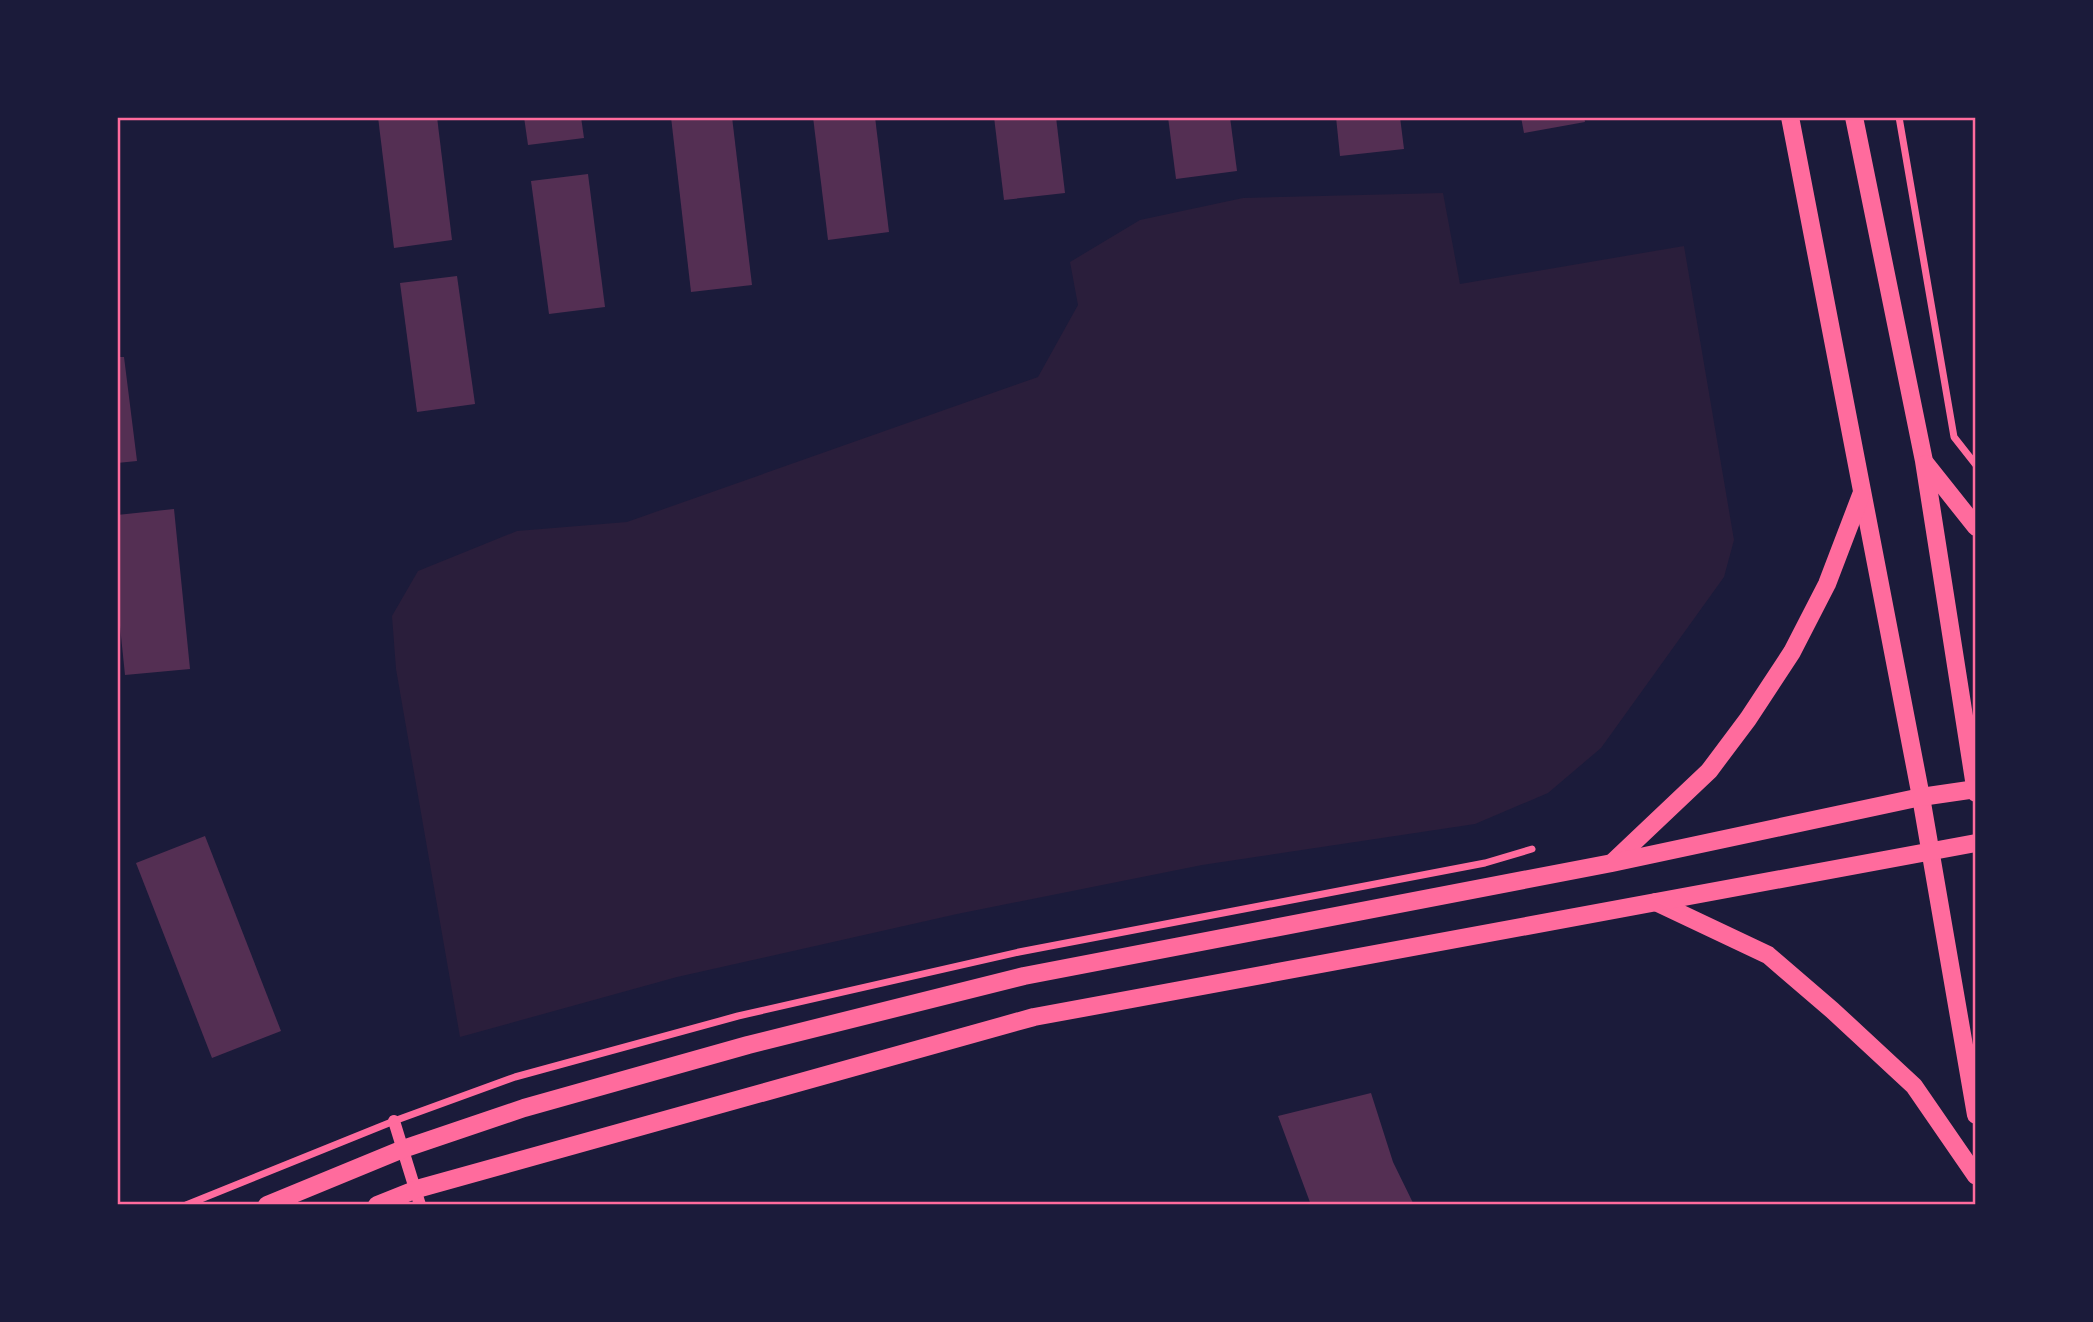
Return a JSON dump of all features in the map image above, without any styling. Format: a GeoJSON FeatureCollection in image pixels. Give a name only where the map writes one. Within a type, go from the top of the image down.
{"type":"FeatureCollection","features":[{"type":"Feature","properties":{"kind":"main road"},"geometry":{"type":"LineString","coordinates":[[1790,117],[1920,797],[1976,1115]]}},
{"type":"Feature","properties":{"kind":"main road"},"geometry":{"type":"LineString","coordinates":[[267,1205],[403,1149],[524,1108],[735,1049],[1024,976],[1612,863],[1920,797],[1975,790],[1924,461],[1854,117]]}},
{"type":"Feature","properties":{"kind":"main road"},"geometry":{"type":"LineString","coordinates":[[1924,461],[1976,527]]}},
{"type":"Feature","properties":{"kind":"main road"},"geometry":{"type":"LineString","coordinates":[[1612,863],[1709,771],[1748,719],[1792,652],[1827,584],[1861,495]]}},
{"type":"Feature","properties":{"kind":"main road"},"geometry":{"type":"LineString","coordinates":[[377,1205],[418,1197],[1034,1017],[1976,843]]}},
{"type":"Feature","properties":{"kind":"main road"},"geometry":{"type":"LineString","coordinates":[[1656,902],[1768,954],[1914,1086],[1976,1175]]}},
{"type":"Feature","properties":{"kind":"street"},"geometry":{"type":"LineString","coordinates":[[1899,117],[1954,437],[1976,465]]}},
{"type":"Feature","properties":{"kind":"street"},"geometry":{"type":"LineString","coordinates":[[186,1205],[394,1121],[515,1077],[738,1016],[1019,952],[1485,863],[1532,849]]}},
{"type":"Feature","properties":{"kind":"street"},"geometry":{"type":"LineString","coordinates":[[394,1121],[418,1197]]}},
{"type":"Feature","properties":{"kind":"shaded area"},"geometry":{"type":"Polygon","coordinates":[[[1443,193],[1460,284],[1684,246],[1734,540],[1724,577],[1601,748],[1548,793],[1475,824],[1202,865],[957,914],[677,977],[460,1037],[396,669],[392,616],[418,571],[517,531],[627,522],[1038,377],[1078,305],[1070,262],[1140,220],[1243,198],[1443,193]]]}},
{"type":"Feature","properties":{"kind":"building"},"geometry":{"type":"Polygon","coordinates":[[[378,117],[437,117],[452,240],[394,248],[378,117]]]}},
{"type":"Feature","properties":{"kind":"building"},"geometry":{"type":"Polygon","coordinates":[[[524,117],[581,117],[584,138],[528,145],[524,117]]]}},
{"type":"Feature","properties":{"kind":"building"},"geometry":{"type":"Polygon","coordinates":[[[671,117],[732,117],[752,285],[691,292],[671,117]]]}},
{"type":"Feature","properties":{"kind":"building"},"geometry":{"type":"Polygon","coordinates":[[[813,117],[875,117],[889,232],[828,240],[813,117]]]}},
{"type":"Feature","properties":{"kind":"building"},"geometry":{"type":"Polygon","coordinates":[[[994,117],[1056,117],[1065,193],[1004,200],[994,117]]]}},
{"type":"Feature","properties":{"kind":"building"},"geometry":{"type":"Polygon","coordinates":[[[1168,117],[1230,117],[1237,171],[1176,179],[1168,117]]]}},
{"type":"Feature","properties":{"kind":"building"},"geometry":{"type":"Polygon","coordinates":[[[1336,117],[1400,117],[1404,149],[1340,156],[1336,117]]]}},
{"type":"Feature","properties":{"kind":"building"},"geometry":{"type":"Polygon","coordinates":[[[1521,117],[1584,117],[1585,122],[1524,133],[1521,117]]]}},
{"type":"Feature","properties":{"kind":"building"},"geometry":{"type":"Polygon","coordinates":[[[588,174],[605,307],[549,314],[531,181],[588,174]]]}},
{"type":"Feature","properties":{"kind":"building"},"geometry":{"type":"Polygon","coordinates":[[[457,276],[475,404],[417,412],[400,283],[457,276]]]}},
{"type":"Feature","properties":{"kind":"building"},"geometry":{"type":"Polygon","coordinates":[[[117,357],[124,357],[137,461],[117,463],[117,357]]]}},
{"type":"Feature","properties":{"kind":"building"},"geometry":{"type":"Polygon","coordinates":[[[174,509],[190,669],[125,675],[117,597],[117,515],[174,509]]]}},
{"type":"Feature","properties":{"kind":"building"},"geometry":{"type":"Polygon","coordinates":[[[205,836],[281,1031],[212,1058],[136,863],[205,836]]]}},
{"type":"Feature","properties":{"kind":"building"},"geometry":{"type":"Polygon","coordinates":[[[1371,1093],[1393,1162],[1414,1205],[1311,1205],[1278,1116],[1371,1093]]]}}]}
